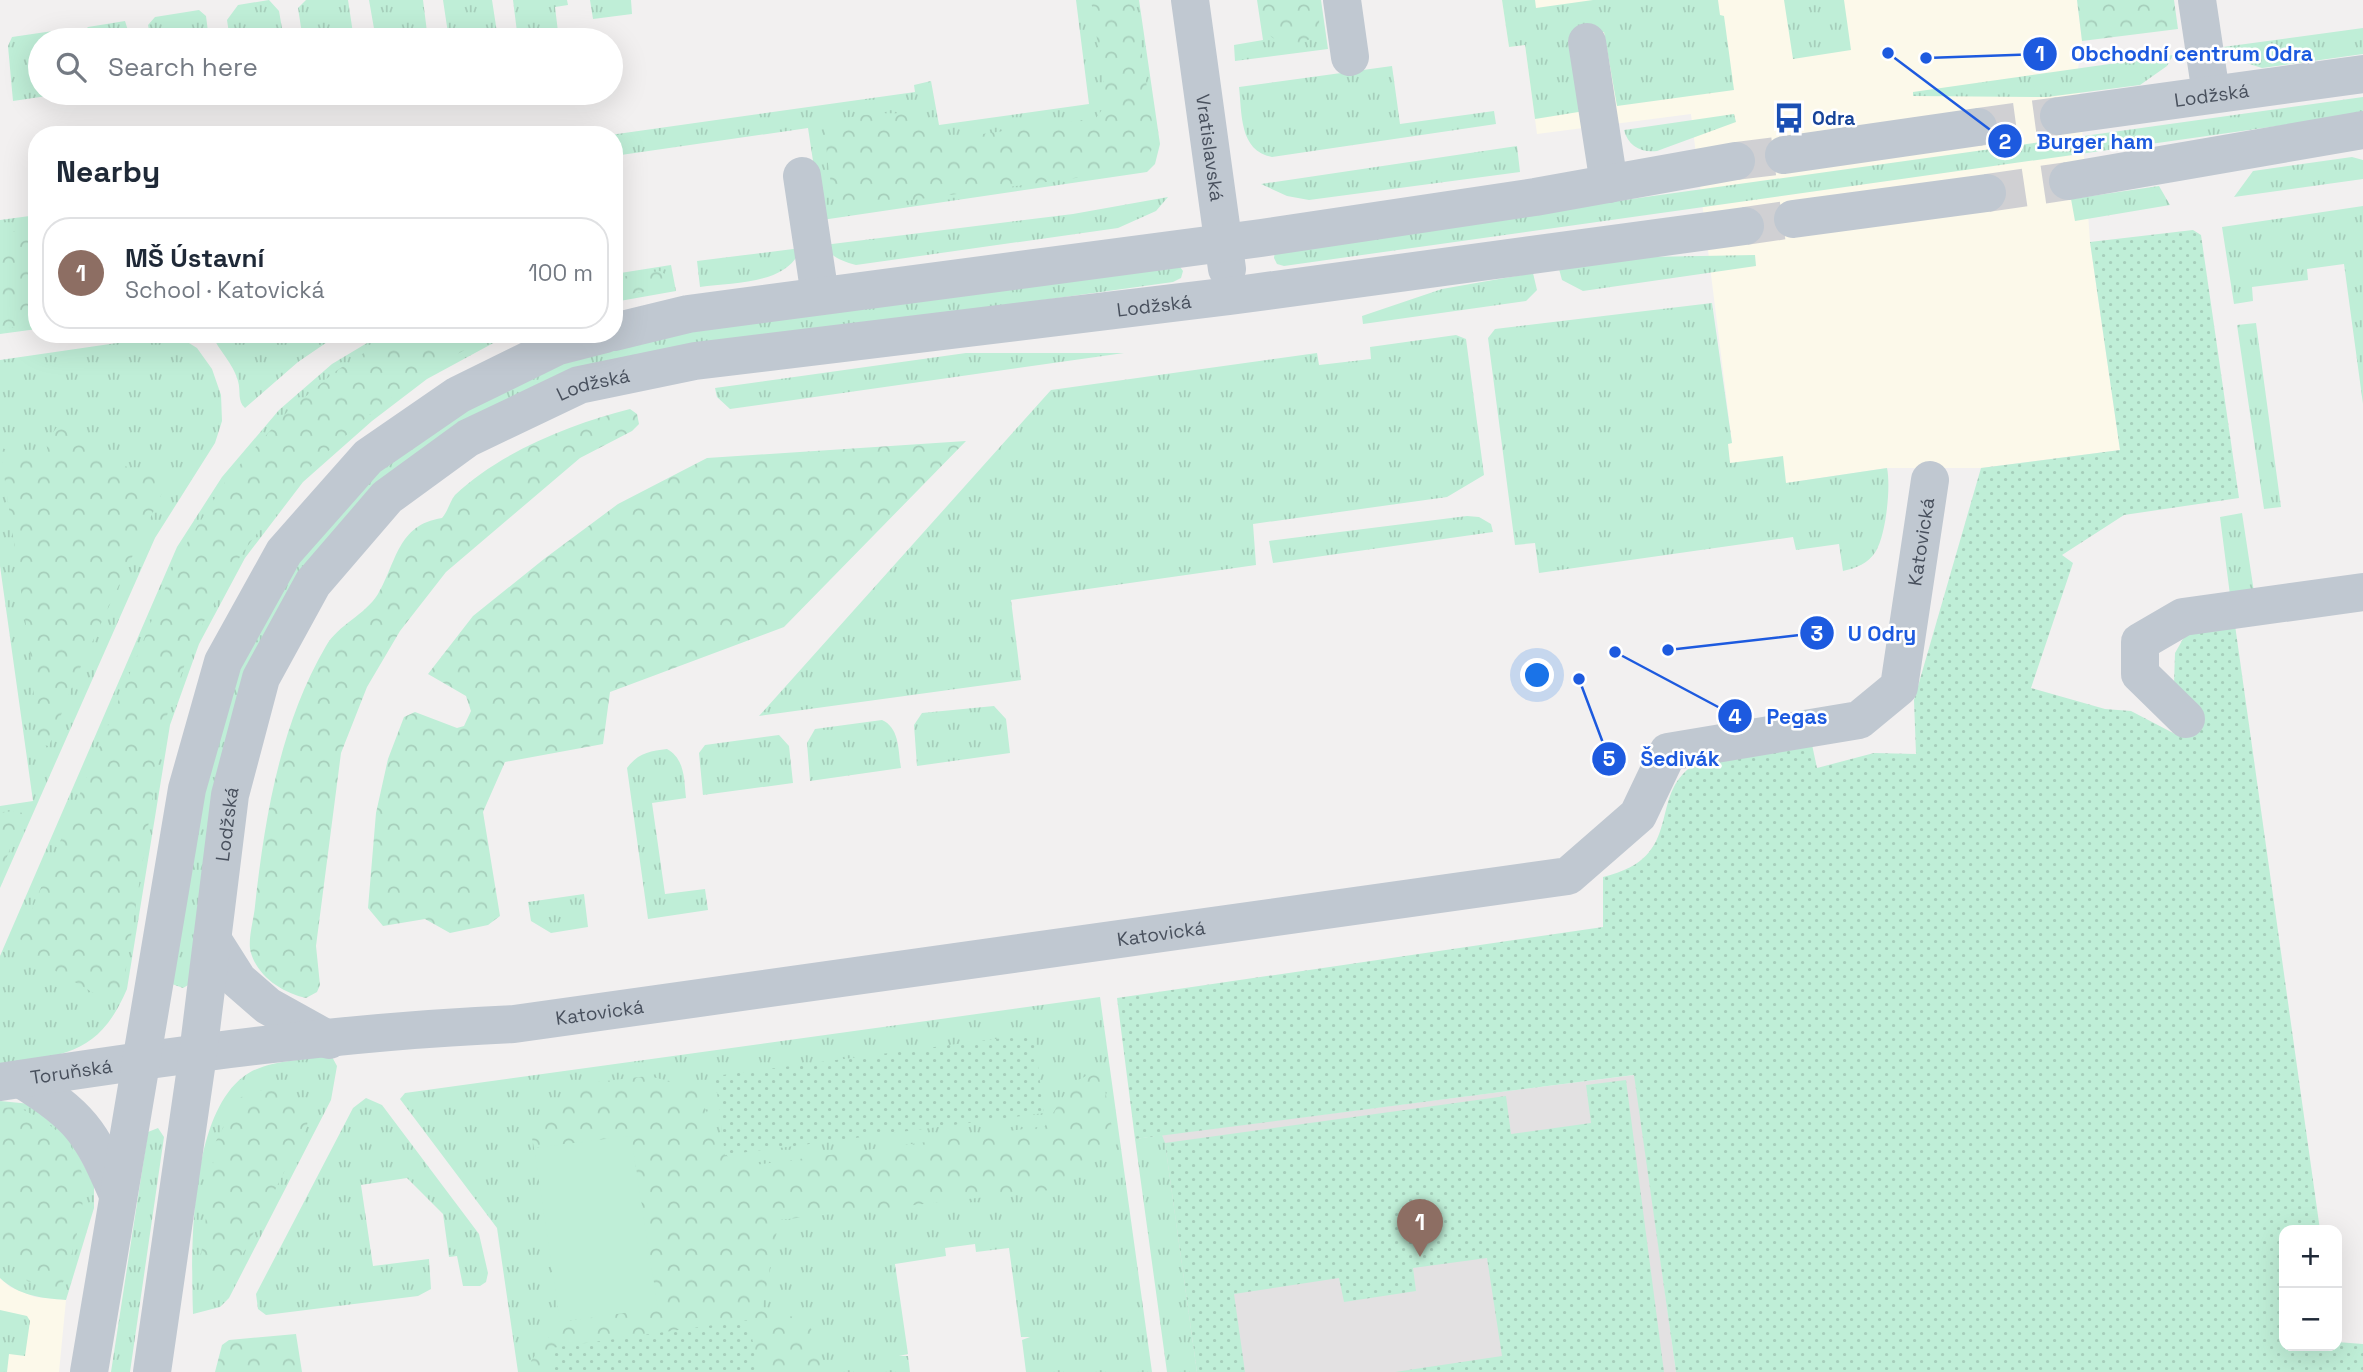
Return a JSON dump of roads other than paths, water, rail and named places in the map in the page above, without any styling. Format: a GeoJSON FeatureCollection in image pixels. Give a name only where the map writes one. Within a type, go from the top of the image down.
{"type":"FeatureCollection","features":[{"type":"Feature","properties":{"kind":"street","name":"Vratislavská"},"geometry":{"type":"LineString","coordinates":[[1190,0],[1230,296]]}},
{"type":"Feature","properties":{"kind":"street"},"geometry":{"type":"LineString","coordinates":[[1342,0],[1350,57]]}},
{"type":"Feature","properties":{"kind":"street"},"geometry":{"type":"LineString","coordinates":[[2197,0],[2211,94]]}},
{"type":"Feature","properties":{"kind":"street"},"geometry":{"type":"LineString","coordinates":[[1587,42],[1609,184]]}},
{"type":"Feature","properties":{"kind":"street","name":"Lodžská"},"geometry":{"type":"LineString","coordinates":[[2059,116],[2363,74]]}},
{"type":"Feature","properties":{"kind":"street"},"geometry":{"type":"LineString","coordinates":[[1784,155],[1978,127]]}},
{"type":"Feature","properties":{"kind":"street"},"geometry":{"type":"LineString","coordinates":[[2068,181],[2363,130]]}},
{"type":"Feature","properties":{"kind":"street"},"geometry":{"type":"LineString","coordinates":[[623,330],[688,314],[1223,243],[1609,184],[1736,161]]}},
{"type":"Feature","properties":{"kind":"street"},"geometry":{"type":"LineString","coordinates":[[802,176],[820,296]]}},
{"type":"Feature","properties":{"kind":"street"},"geometry":{"type":"LineString","coordinates":[[1793,219],[1987,192]]}},
{"type":"Feature","properties":{"kind":"street","name":"Lodžská"},"geometry":{"type":"LineString","coordinates":[[152,1372],[198,1054],[230,795],[261,678],[313,583],[387,497],[468,438],[579,385],[695,361],[1230,296],[1745,226]]}},
{"type":"Feature","properties":{"kind":"street"},"geometry":{"type":"LineString","coordinates":[[89,1372],[187,789],[223,662],[284,552],[368,457],[458,394],[558,346],[570,343]]}},
{"type":"Feature","properties":{"kind":"street","name":"Katovická"},"geometry":{"type":"LineString","coordinates":[[141,1060],[433,1027],[514,1024],[1567,876],[1638,815],[1668,752],[1859,720],[1899,687],[1930,480]]}},
{"type":"Feature","properties":{"kind":"street"},"geometry":{"type":"LineString","coordinates":[[2186,719],[2140,674],[2140,642],[2183,617],[2363,592]]}},
{"type":"Feature","properties":{"kind":"street"},"geometry":{"type":"LineString","coordinates":[[212,939],[238,980],[268,1006],[329,1040]]}},
{"type":"Feature","properties":{"kind":"street","name":"Toruňská"},"geometry":{"type":"LineString","coordinates":[[10,1080],[141,1060]]}},
{"type":"Feature","properties":{"kind":"street"},"geometry":{"type":"LineString","coordinates":[[10,1080],[75,1117],[95,1143],[118,1195]]}},
{"type":"Feature","properties":{"kind":"tunnel"},"geometry":{"type":"LineString","coordinates":[[1978,127],[2059,116]]}},
{"type":"Feature","properties":{"kind":"tunnel"},"geometry":{"type":"LineString","coordinates":[[1736,161],[1784,155]]}},
{"type":"Feature","properties":{"kind":"tunnel"},"geometry":{"type":"LineString","coordinates":[[1987,193],[2068,181]]}},
{"type":"Feature","properties":{"kind":"tunnel"},"geometry":{"type":"LineString","coordinates":[[1745,226],[1793,219]]}},
{"type":"Feature","properties":{"kind":"place","name":"Burger ham"},"geometry":{"type":"Point","coordinates":[1888,53]}},
{"type":"Feature","properties":{"kind":"place","name":"Obchodní centrum Odra"},"geometry":{"type":"Point","coordinates":[1926,58]}},
{"type":"Feature","properties":{"kind":"place","name":"Odra"},"geometry":{"type":"Point","coordinates":[1789,118]}},
{"type":"Feature","properties":{"kind":"place","name":"U Odry"},"geometry":{"type":"Point","coordinates":[1668,650]}},
{"type":"Feature","properties":{"kind":"place","name":"Pegas"},"geometry":{"type":"Point","coordinates":[1615,652]}},
{"type":"Feature","properties":{"kind":"place","name":"Šedivák"},"geometry":{"type":"Point","coordinates":[1579,679]}},
{"type":"Feature","properties":{"kind":"place","name":"MŠ Ústavní"},"geometry":{"type":"Point","coordinates":[1420,1257]}}]}
